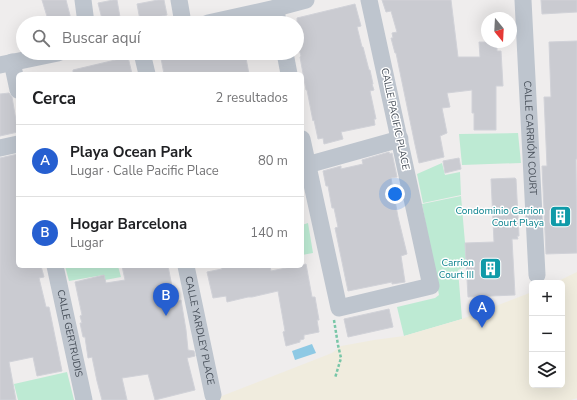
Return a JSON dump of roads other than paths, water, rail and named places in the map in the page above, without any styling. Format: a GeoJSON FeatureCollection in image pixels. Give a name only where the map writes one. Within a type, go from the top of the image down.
{"type":"FeatureCollection","features":[{"type":"Feature","properties":{"kind":"street"},"geometry":{"type":"LineString","coordinates":[[83,0],[85,16]]}},
{"type":"Feature","properties":{"kind":"street"},"geometry":{"type":"LineString","coordinates":[[179,0],[182,16]]}},
{"type":"Feature","properties":{"kind":"street"},"geometry":{"type":"LineString","coordinates":[[277,16],[304,0]]}},
{"type":"Feature","properties":{"kind":"street","name":"CALLE PACIFIC PLACE"},"geometry":{"type":"LineString","coordinates":[[307,166],[339,306],[431,286],[370,0]]}},
{"type":"Feature","properties":{"kind":"street","name":"CALLE CARRIÓN COURT"},"geometry":{"type":"LineString","coordinates":[[523,0],[537,275]]}},
{"type":"Feature","properties":{"kind":"street"},"geometry":{"type":"LineString","coordinates":[[16,86],[6,64],[25,60]]}},
{"type":"Feature","properties":{"kind":"street"},"geometry":{"type":"LineString","coordinates":[[144,60],[147,72]]}},
{"type":"Feature","properties":{"kind":"street"},"geometry":{"type":"LineString","coordinates":[[286,60],[289,72]]}},
{"type":"Feature","properties":{"kind":"street"},"geometry":{"type":"LineString","coordinates":[[304,150],[307,166],[400,139]]}},
{"type":"Feature","properties":{"kind":"street"},"geometry":{"type":"LineString","coordinates":[[0,148],[16,144]]}},
{"type":"Feature","properties":{"kind":"street","name":"CALLE GERTRUDIS"},"geometry":{"type":"LineString","coordinates":[[55,268],[84,400]]}},
{"type":"Feature","properties":{"kind":"street","name":"CALLE YARDLEY PLACE"},"geometry":{"type":"LineString","coordinates":[[186,268],[213,395]]}},
{"type":"Feature","properties":{"kind":"water"},"geometry":{"type":"Polygon","coordinates":[[[312,344],[316,353],[295,360],[292,351],[312,344]]]}},
{"type":"Feature","properties":{"kind":"place","name":"Condominio Carrion Court Playa"},"geometry":{"type":"Point","coordinates":[560,217]}},
{"type":"Feature","properties":{"kind":"place","name":"Carrion Court III"},"geometry":{"type":"Point","coordinates":[490,269]}},
{"type":"Feature","properties":{"kind":"place","name":"Hogar Barcelona"},"geometry":{"type":"Point","coordinates":[166,316]}},
{"type":"Feature","properties":{"kind":"place","name":"Playa Ocean Park"},"geometry":{"type":"Point","coordinates":[482,328]}}]}
